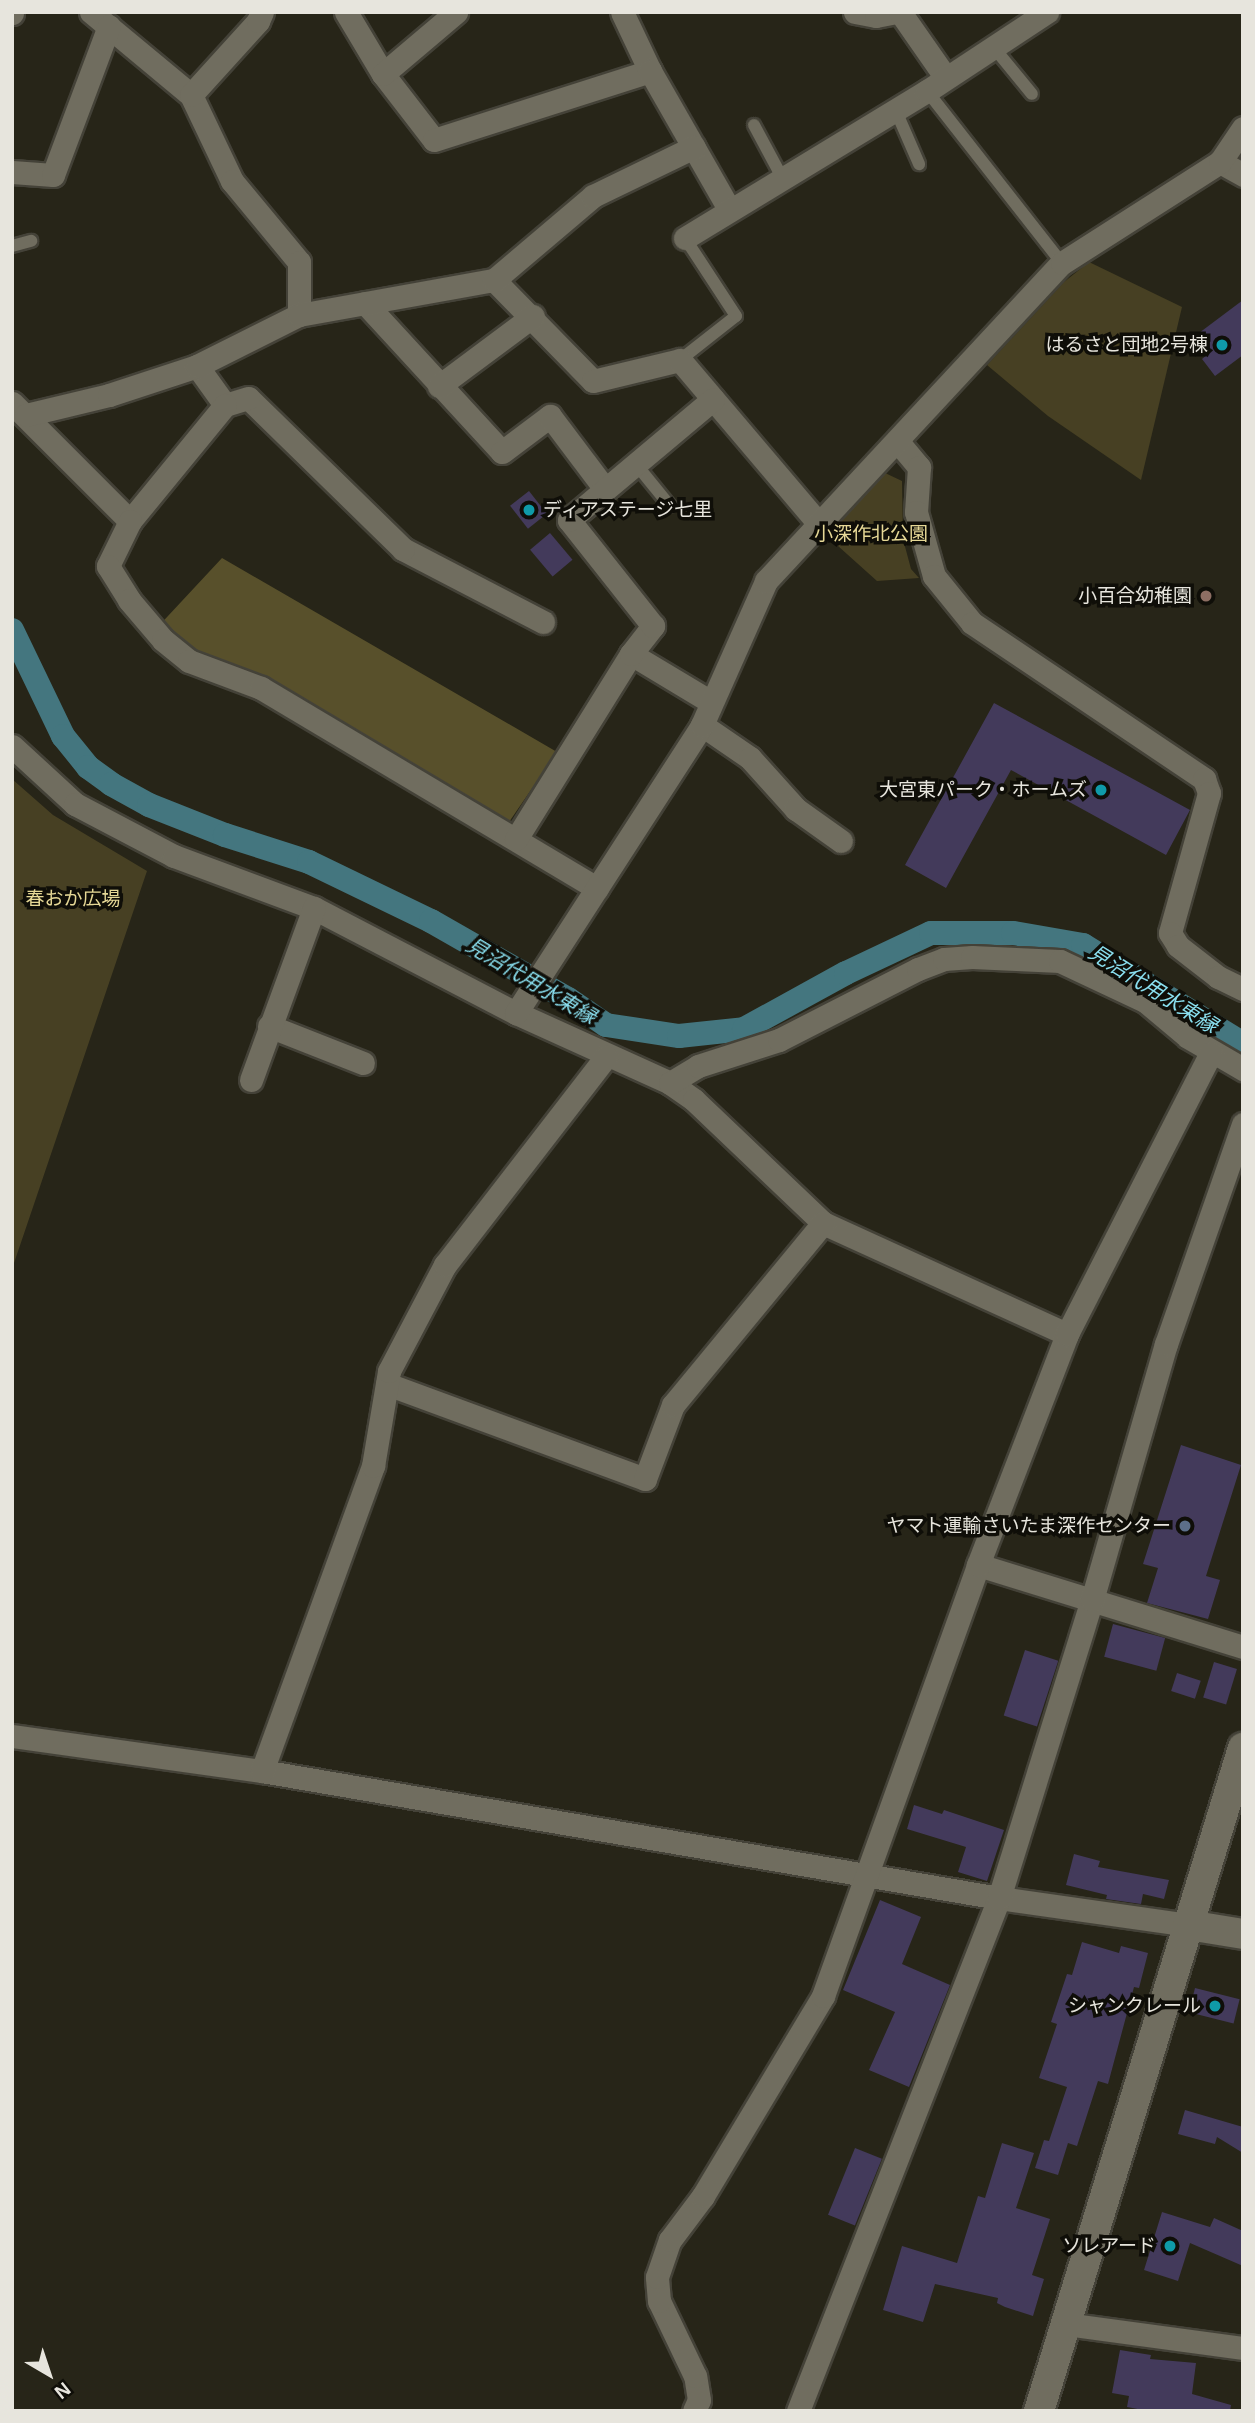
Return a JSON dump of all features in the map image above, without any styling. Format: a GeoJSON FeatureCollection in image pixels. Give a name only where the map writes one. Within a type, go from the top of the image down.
{"type":"FeatureCollection","features":[{"type":"Feature","properties":{"kind":"street"},"geometry":{"type":"LineString","coordinates":[[191,95],[258,21],[261,12]]}},
{"type":"Feature","properties":{"kind":"street"},"geometry":{"type":"LineString","coordinates":[[346,12],[383,74],[434,140],[650,71]]}},
{"type":"Feature","properties":{"kind":"street"},"geometry":{"type":"LineString","coordinates":[[383,74],[456,12]]}},
{"type":"Feature","properties":{"kind":"street"},"geometry":{"type":"LineString","coordinates":[[622,12],[650,71],[729,209]]}},
{"type":"Feature","properties":{"kind":"street"},"geometry":{"type":"LineString","coordinates":[[855,12],[876,16],[899,12],[937,85]]}},
{"type":"Feature","properties":{"kind":"street"},"geometry":{"type":"LineString","coordinates":[[685,238],[729,209],[896,111],[1047,12]]}},
{"type":"Feature","properties":{"kind":"street"},"geometry":{"type":"LineString","coordinates":[[12,172],[53,175],[100,19],[191,95],[232,181],[299,262],[299,315]]}},
{"type":"Feature","properties":{"kind":"street"},"geometry":{"type":"LineString","coordinates":[[520,1006],[702,725],[766,581],[1062,263],[1220,162],[1243,128]]}},
{"type":"Feature","properties":{"kind":"street"},"geometry":{"type":"LineString","coordinates":[[19,409],[109,395],[197,366],[299,315],[494,280],[593,196],[694,147]]}},
{"type":"Feature","properties":{"kind":"street"},"geometry":{"type":"LineString","coordinates":[[1220,162],[1243,175]]}},
{"type":"Feature","properties":{"kind":"street"},"geometry":{"type":"LineString","coordinates":[[494,280],[533,316],[593,381],[680,360],[818,523]]}},
{"type":"Feature","properties":{"kind":"street"},"geometry":{"type":"LineString","coordinates":[[365,303],[502,452],[550,416],[605,489]]}},
{"type":"Feature","properties":{"kind":"street"},"geometry":{"type":"LineString","coordinates":[[439,386],[533,316]]}},
{"type":"Feature","properties":{"kind":"street"},"geometry":{"type":"LineString","coordinates":[[197,366],[225,405]]}},
{"type":"Feature","properties":{"kind":"street"},"geometry":{"type":"LineString","coordinates":[[543,622],[404,549],[248,398],[225,405],[130,521],[108,566],[129,600],[163,640],[189,661],[261,688],[597,888]]}},
{"type":"Feature","properties":{"kind":"street"},"geometry":{"type":"LineString","coordinates":[[516,839],[631,654],[653,625],[569,520],[713,399]]}},
{"type":"Feature","properties":{"kind":"street"},"geometry":{"type":"LineString","coordinates":[[19,409],[130,521]]}},
{"type":"Feature","properties":{"kind":"street"},"geometry":{"type":"LineString","coordinates":[[898,442],[919,467],[916,512],[934,576],[972,623],[1204,779],[1209,793],[1170,933],[1178,946],[1208,970],[1243,989]]}},
{"type":"Feature","properties":{"kind":"street"},"geometry":{"type":"LineString","coordinates":[[631,654],[711,702]]}},
{"type":"Feature","properties":{"kind":"street"},"geometry":{"type":"LineString","coordinates":[[702,725],[750,758],[796,809],[841,841]]}},
{"type":"Feature","properties":{"kind":"street"},"geometry":{"type":"LineString","coordinates":[[12,746],[75,804],[174,856],[314,908],[520,1006],[606,1056],[670,1083],[694,1100],[823,1223],[1067,1334]]}},
{"type":"Feature","properties":{"kind":"street"},"geometry":{"type":"LineString","coordinates":[[251,1080],[314,908]]}},
{"type":"Feature","properties":{"kind":"street"},"geometry":{"type":"LineString","coordinates":[[670,1083],[698,1066],[779,1040],[918,969],[944,959],[972,957],[1060,961],[1145,1001],[1211,1053],[1243,1069]]}},
{"type":"Feature","properties":{"kind":"street"},"geometry":{"type":"LineString","coordinates":[[269,1026],[363,1063]]}},
{"type":"Feature","properties":{"kind":"street"},"geometry":{"type":"LineString","coordinates":[[694,2411],[699,2400],[695,2376],[659,2301],[657,2277],[670,2240],[703,2196],[823,1996],[978,1565],[1067,1334],[1211,1053]]}},
{"type":"Feature","properties":{"kind":"street"},"geometry":{"type":"LineString","coordinates":[[262,1771],[373,1466],[389,1371],[445,1265],[606,1056]]}},
{"type":"Feature","properties":{"kind":"street"},"geometry":{"type":"LineString","coordinates":[[798,2411],[999,1898],[1166,1345],[1243,1124]]}},
{"type":"Feature","properties":{"kind":"street"},"geometry":{"type":"LineString","coordinates":[[387,1384],[645,1479],[673,1405],[823,1223]]}},
{"type":"Feature","properties":{"kind":"street"},"geometry":{"type":"LineString","coordinates":[[978,1565],[1243,1647]]}},
{"type":"Feature","properties":{"kind":"street"},"geometry":{"type":"LineString","coordinates":[[12,1735],[262,1771],[999,1898],[1243,1934]]}},
{"type":"Feature","properties":{"kind":"street"},"geometry":{"type":"LineString","coordinates":[[1038,2411],[1243,1748]]}},
{"type":"Feature","properties":{"kind":"street"},"geometry":{"type":"LineString","coordinates":[[1065,2324],[1243,2348]]}},
{"type":"Feature","properties":{"kind":"lane"},"geometry":{"type":"LineString","coordinates":[[995,48],[1032,94]]}},
{"type":"Feature","properties":{"kind":"lane"},"geometry":{"type":"LineString","coordinates":[[937,85],[1062,263]]}},
{"type":"Feature","properties":{"kind":"lane"},"geometry":{"type":"LineString","coordinates":[[896,111],[919,164]]}},
{"type":"Feature","properties":{"kind":"lane"},"geometry":{"type":"LineString","coordinates":[[754,125],[783,178]]}},
{"type":"Feature","properties":{"kind":"lane"},"geometry":{"type":"LineString","coordinates":[[680,360],[736,316],[685,238]]}},
{"type":"Feature","properties":{"kind":"lane"},"geometry":{"type":"LineString","coordinates":[[12,246],[32,241]]}},
{"type":"Feature","properties":{"kind":"lane"},"geometry":{"type":"LineString","coordinates":[[635,463],[670,506]]}},
{"type":"Feature","properties":{"kind":"green space"},"geometry":{"type":"Polygon","coordinates":[[[1089,262],[1182,307],[1141,480],[1048,416],[987,365],[1064,282],[1089,262]]]}},
{"type":"Feature","properties":{"kind":"green space","name":"小深作北公園"},"geometry":{"type":"Polygon","coordinates":[[[883,472],[902,481],[903,539],[911,569],[919,578],[877,581],[828,537],[883,472]]]}},
{"type":"Feature","properties":{"kind":"green space","name":"春おか広場"},"geometry":{"type":"Polygon","coordinates":[[[12,779],[53,815],[147,871],[12,1269],[12,779]]]}},
{"type":"Feature","properties":{"kind":"shaded area"},"geometry":{"type":"Polygon","coordinates":[[[222,558],[557,752],[507,825],[253,671],[242,679],[154,631],[222,558]]]}},
{"type":"Feature","properties":{"kind":"building","name":"はるさと団地2号棟"},"geometry":{"type":"Polygon","coordinates":[[[1243,300],[1243,355],[1215,376],[1202,359],[1208,354],[1195,336],[1243,300]]]}},
{"type":"Feature","properties":{"kind":"building","name":"ディアステージ七里"},"geometry":{"type":"Polygon","coordinates":[[[529,491],[547,514],[528,529],[510,506],[529,491]]]}},
{"type":"Feature","properties":{"kind":"building"},"geometry":{"type":"Polygon","coordinates":[[[550,533],[572,560],[553,577],[530,550],[550,533]]]}},
{"type":"Feature","properties":{"kind":"building","name":"大宮東パーク・ホームズ"},"geometry":{"type":"Polygon","coordinates":[[[994,703],[1190,810],[1166,855],[1011,770],[946,888],[905,865],[994,703]]]}},
{"type":"Feature","properties":{"kind":"building"},"geometry":{"type":"Polygon","coordinates":[[[1181,1445],[1241,1465],[1206,1576],[1220,1580],[1208,1619],[1147,1603],[1158,1568],[1143,1564],[1181,1445]]]}},
{"type":"Feature","properties":{"kind":"building"},"geometry":{"type":"Polygon","coordinates":[[[1113,1624],[1165,1638],[1156,1671],[1104,1657],[1113,1624]]]}},
{"type":"Feature","properties":{"kind":"building"},"geometry":{"type":"Polygon","coordinates":[[[1025,1650],[1058,1661],[1037,1726],[1004,1716],[1025,1650]]]}},
{"type":"Feature","properties":{"kind":"building"},"geometry":{"type":"Polygon","coordinates":[[[1214,1662],[1237,1669],[1226,1704],[1203,1697],[1214,1662]]]}},
{"type":"Feature","properties":{"kind":"building"},"geometry":{"type":"Polygon","coordinates":[[[1177,1673],[1201,1681],[1195,1699],[1171,1691],[1177,1673]]]}},
{"type":"Feature","properties":{"kind":"building"},"geometry":{"type":"Polygon","coordinates":[[[914,1805],[942,1814],[944,1810],[1004,1830],[987,1881],[958,1872],[966,1847],[907,1829],[914,1805]]]}},
{"type":"Feature","properties":{"kind":"building"},"geometry":{"type":"Polygon","coordinates":[[[1074,1854],[1100,1861],[1098,1867],[1169,1880],[1164,1899],[1143,1894],[1141,1904],[1106,1899],[1107,1895],[1066,1885],[1074,1854]]]}},
{"type":"Feature","properties":{"kind":"building"},"geometry":{"type":"Polygon","coordinates":[[[880,1900],[921,1917],[902,1964],[950,1985],[909,2087],[869,2070],[895,2012],[843,1990],[880,1900]]]}},
{"type":"Feature","properties":{"kind":"building"},"geometry":{"type":"Polygon","coordinates":[[[1082,1942],[1119,1953],[1121,1946],[1148,1953],[1139,1988],[1134,1987],[1108,2084],[1098,2081],[1077,2146],[1068,2143],[1058,2175],[1035,2168],[1044,2140],[1049,2141],[1067,2087],[1039,2078],[1057,2024],[1051,2022],[1067,1974],[1072,1975],[1082,1942]]]}},
{"type":"Feature","properties":{"kind":"building","name":"シャンクレール"},"geometry":{"type":"Polygon","coordinates":[[[1195,1988],[1240,1999],[1234,2023],[1189,2012],[1195,1988]]]}},
{"type":"Feature","properties":{"kind":"building"},"geometry":{"type":"Polygon","coordinates":[[[1185,2110],[1243,2127],[1243,2153],[1217,2137],[1215,2144],[1178,2134],[1185,2110]]]}},
{"type":"Feature","properties":{"kind":"building"},"geometry":{"type":"Polygon","coordinates":[[[1002,2143],[1034,2153],[1016,2208],[1050,2219],[1032,2275],[1044,2279],[1033,2316],[997,2303],[998,2298],[935,2284],[923,2322],[883,2310],[902,2246],[957,2263],[978,2196],[985,2198],[1002,2143]]]}},
{"type":"Feature","properties":{"kind":"building"},"geometry":{"type":"Polygon","coordinates":[[[855,2148],[882,2159],[855,2226],[828,2215],[855,2148]]]}},
{"type":"Feature","properties":{"kind":"building"},"geometry":{"type":"Polygon","coordinates":[[[1162,2212],[1210,2227],[1214,2218],[1243,2231],[1243,2266],[1190,2243],[1178,2281],[1144,2270],[1162,2212]]]}},
{"type":"Feature","properties":{"kind":"building"},"geometry":{"type":"Polygon","coordinates":[[[1120,2350],[1151,2355],[1150,2359],[1196,2363],[1192,2394],[1231,2405],[1230,2411],[1148,2411],[1127,2407],[1129,2396],[1112,2393],[1120,2350]]]}},
{"type":"Feature","properties":{"kind":"waterway","name":"見沼代用水東縁"},"geometry":{"type":"LineString","coordinates":[[12,630],[63,736],[88,767],[111,784],[149,805],[225,835],[309,862],[431,921],[568,999],[606,1025],[679,1036],[744,1029],[846,973],[931,933],[1013,933],[1083,945],[1243,1044]]}},
{"type":"Feature","properties":{"kind":"place","name":"はるさと団地2号棟"},"geometry":{"type":"Point","coordinates":[1222,345]}},
{"type":"Feature","properties":{"kind":"place","name":"ディアステージ七里"},"geometry":{"type":"Point","coordinates":[529,510]}},
{"type":"Feature","properties":{"kind":"place","name":"小百合幼稚園"},"geometry":{"type":"Point","coordinates":[1206,596]}},
{"type":"Feature","properties":{"kind":"place","name":"大宮東パーク・ホームズ"},"geometry":{"type":"Point","coordinates":[1101,790]}},
{"type":"Feature","properties":{"kind":"place","name":"ヤマト運輸さいたま深作センター"},"geometry":{"type":"Point","coordinates":[1185,1526]}},
{"type":"Feature","properties":{"kind":"place","name":"シャンクレール"},"geometry":{"type":"Point","coordinates":[1215,2006]}},
{"type":"Feature","properties":{"kind":"place","name":"ソレアード"},"geometry":{"type":"Point","coordinates":[1170,2246]}}]}
